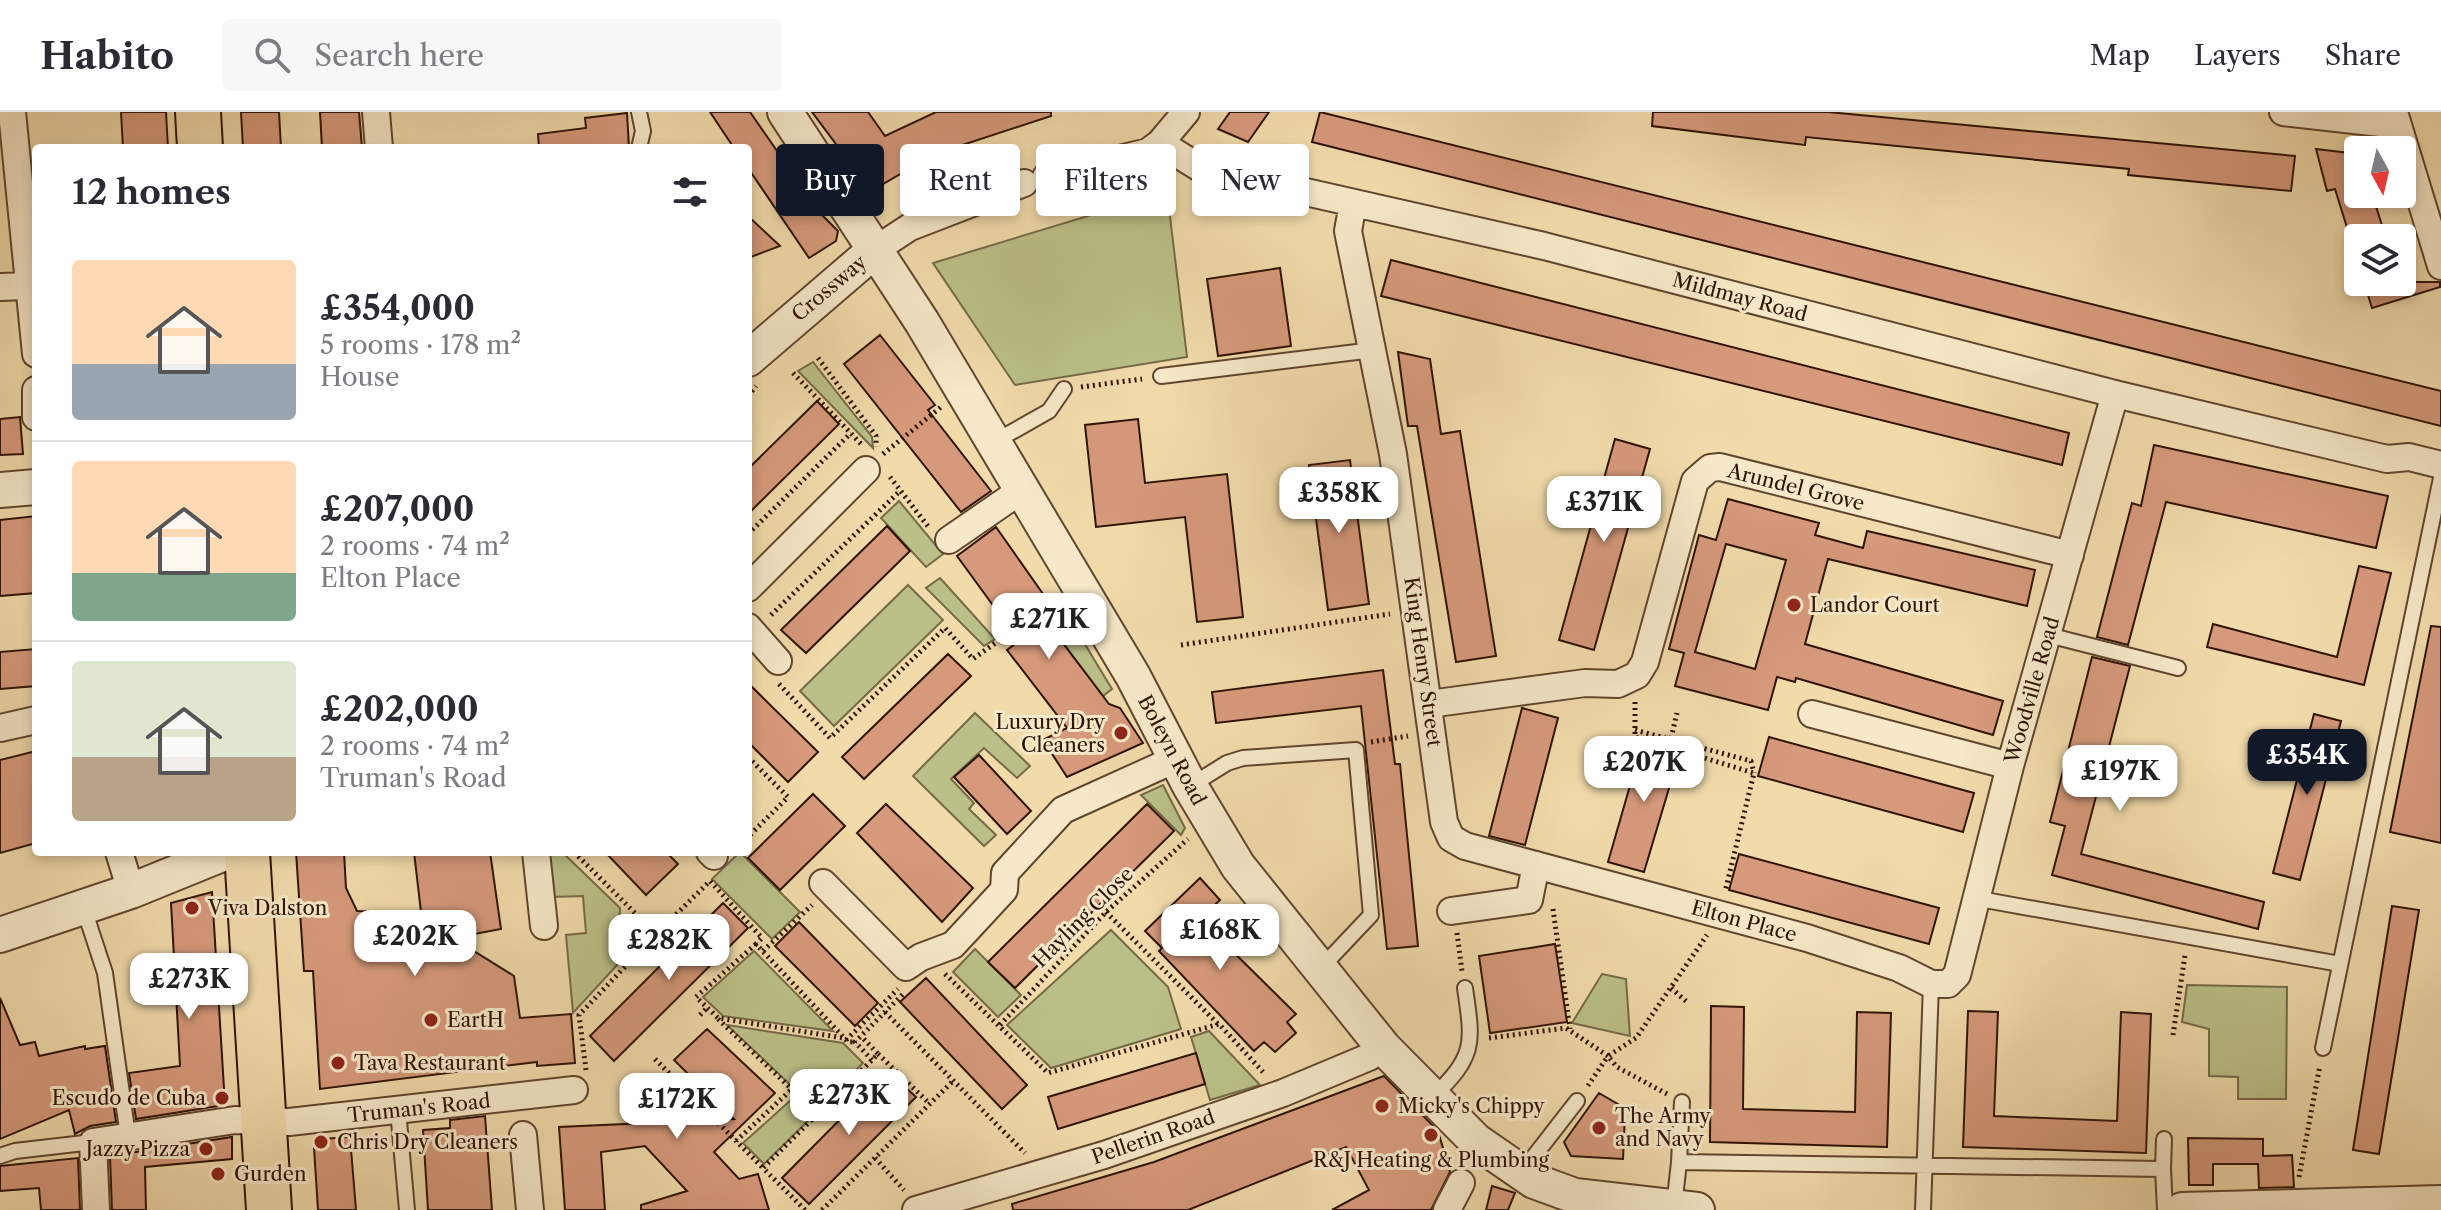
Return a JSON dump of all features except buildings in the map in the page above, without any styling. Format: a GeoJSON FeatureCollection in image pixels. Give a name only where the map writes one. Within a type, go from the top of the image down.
{"type":"FeatureCollection","features":[{"type":"Feature","properties":{"kind":"highway"},"geometry":{"type":"LineString","coordinates":[[198,112],[200,144]]}},
{"type":"Feature","properties":{"kind":"highway"},"geometry":{"type":"LineString","coordinates":[[247,856],[269,1210]]}},
{"type":"Feature","properties":{"kind":"street"},"geometry":{"type":"LineString","coordinates":[[12,112],[32,324]]}},
{"type":"Feature","properties":{"kind":"street"},"geometry":{"type":"LineString","coordinates":[[376,112],[379,144]]}},
{"type":"Feature","properties":{"kind":"street","name":"Boleyn Road"},"geometry":{"type":"LineString","coordinates":[[785,112],[963,391],[1238,866],[1319,970],[1383,1047],[1432,1099],[1482,1146],[1521,1174],[1575,1196],[1685,1209]]}},
{"type":"Feature","properties":{"kind":"street"},"geometry":{"type":"LineString","coordinates":[[875,250],[910,227],[1035,180],[1137,155],[1160,143],[1186,112]]}},
{"type":"Feature","properties":{"kind":"street"},"geometry":{"type":"LineString","coordinates":[[2283,112],[2396,119],[2441,266]]}},
{"type":"Feature","properties":{"kind":"street","name":"Mildmay Road"},"geometry":{"type":"LineString","coordinates":[[1160,143],[1200,168],[1559,250],[2115,394],[2387,459],[2409,457],[2441,465]]}},
{"type":"Feature","properties":{"kind":"street","name":"King Henry Street"},"geometry":{"type":"LineString","coordinates":[[1353,203],[1348,231],[1373,350],[1416,610],[1444,822],[1451,838]]}},
{"type":"Feature","properties":{"kind":"street","name":"Crossway"},"geometry":{"type":"LineString","coordinates":[[752,354],[875,250]]}},
{"type":"Feature","properties":{"kind":"street"},"geometry":{"type":"LineString","coordinates":[[0,287],[27,286]]}},
{"type":"Feature","properties":{"kind":"street","name":"Woodville Road"},"geometry":{"type":"LineString","coordinates":[[1940,984],[1957,975],[1974,898],[2115,394]]}},
{"type":"Feature","properties":{"kind":"street","name":"Arundel Grove"},"geometry":{"type":"LineString","coordinates":[[1630,678],[1645,662],[1695,481],[1710,468],[1720,467],[2070,555]]}},
{"type":"Feature","properties":{"kind":"street"},"geometry":{"type":"LineString","coordinates":[[752,579],[866,470]]}},
{"type":"Feature","properties":{"kind":"street"},"geometry":{"type":"LineString","coordinates":[[0,490],[32,487]]}},
{"type":"Feature","properties":{"kind":"street"},"geometry":{"type":"LineString","coordinates":[[949,540],[1020,491]]}},
{"type":"Feature","properties":{"kind":"street"},"geometry":{"type":"LineString","coordinates":[[752,633],[773,667]]}},
{"type":"Feature","properties":{"kind":"street"},"geometry":{"type":"LineString","coordinates":[[1429,704],[1585,683],[1618,684],[1630,678]]}},
{"type":"Feature","properties":{"kind":"street"},"geometry":{"type":"LineString","coordinates":[[1812,714],[2010,766]]}},
{"type":"Feature","properties":{"kind":"street"},"geometry":{"type":"LineString","coordinates":[[0,728],[32,721]]}},
{"type":"Feature","properties":{"kind":"street"},"geometry":{"type":"LineString","coordinates":[[823,883],[906,967],[921,957],[953,945],[1004,890],[1005,873],[1063,810],[1184,772]]}},
{"type":"Feature","properties":{"kind":"street","name":"Elton Place"},"geometry":{"type":"LineString","coordinates":[[1451,838],[1465,846],[1807,938],[1940,984]]}},
{"type":"Feature","properties":{"kind":"street"},"geometry":{"type":"LineString","coordinates":[[120,856],[131,891]]}},
{"type":"Feature","properties":{"kind":"street"},"geometry":{"type":"LineString","coordinates":[[0,935],[131,891],[217,856]]}},
{"type":"Feature","properties":{"kind":"street"},"geometry":{"type":"LineString","coordinates":[[536,856],[544,926]]}},
{"type":"Feature","properties":{"kind":"street"},"geometry":{"type":"LineString","coordinates":[[1451,911],[1529,900],[1536,865]]}},
{"type":"Feature","properties":{"kind":"street","name":"Pellerin Road"},"geometry":{"type":"LineString","coordinates":[[919,1209],[1044,1172],[1283,1093],[1369,1057],[1383,1047]]}},
{"type":"Feature","properties":{"kind":"street","name":"Truman's Road"},"geometry":{"type":"LineString","coordinates":[[93,1142],[235,1120],[263,1121],[398,1110],[522,1116],[580,1082]]}},
{"type":"Feature","properties":{"kind":"street"},"geometry":{"type":"LineString","coordinates":[[522,1116],[530,1210]]}},
{"type":"Feature","properties":{"kind":"street"},"geometry":{"type":"LineString","coordinates":[[93,1142],[96,1210]]}},
{"type":"Feature","properties":{"kind":"street"},"geometry":{"type":"LineString","coordinates":[[1447,1210],[1461,1183]]}},
{"type":"Feature","properties":{"kind":"street"},"geometry":{"type":"LineString","coordinates":[[2182,1210],[2441,1203]]}},
{"type":"Feature","properties":{"kind":"lane"},"geometry":{"type":"LineString","coordinates":[[639,112],[643,131],[640,144]]}},
{"type":"Feature","properties":{"kind":"lane"},"geometry":{"type":"LineString","coordinates":[[1161,376],[1373,350]]}},
{"type":"Feature","properties":{"kind":"lane"},"geometry":{"type":"LineString","coordinates":[[993,443],[1049,411],[1064,389]]}},
{"type":"Feature","properties":{"kind":"lane"},"geometry":{"type":"LineString","coordinates":[[2323,1048],[2441,478]]}},
{"type":"Feature","properties":{"kind":"lane"},"geometry":{"type":"LineString","coordinates":[[2048,635],[2178,668]]}},
{"type":"Feature","properties":{"kind":"lane"},"geometry":{"type":"LineString","coordinates":[[1184,772],[1243,758],[1356,750],[1371,915],[1319,970]]}},
{"type":"Feature","properties":{"kind":"lane"},"geometry":{"type":"LineString","coordinates":[[1974,898],[2340,964]]}},
{"type":"Feature","properties":{"kind":"lane"},"geometry":{"type":"LineString","coordinates":[[83,906],[105,973],[128,1136]]}},
{"type":"Feature","properties":{"kind":"lane"},"geometry":{"type":"LineString","coordinates":[[1923,1210],[1940,984]]}},
{"type":"Feature","properties":{"kind":"lane"},"geometry":{"type":"LineString","coordinates":[[1432,1099],[1458,1070],[1472,1041],[1465,988]]}},
{"type":"Feature","properties":{"kind":"lane"},"geometry":{"type":"LineString","coordinates":[[1521,1174],[1577,1101]]}},
{"type":"Feature","properties":{"kind":"lane"},"geometry":{"type":"LineString","coordinates":[[1682,1102],[1679,1162],[1685,1209]]}},
{"type":"Feature","properties":{"kind":"lane"},"geometry":{"type":"LineString","coordinates":[[398,1110],[407,1210]]}},
{"type":"Feature","properties":{"kind":"lane"},"geometry":{"type":"LineString","coordinates":[[2164,1139],[2165,1210]]}},
{"type":"Feature","properties":{"kind":"lane"},"geometry":{"type":"LineString","coordinates":[[0,1156],[15,1151],[93,1142]]}},
{"type":"Feature","properties":{"kind":"lane"},"geometry":{"type":"LineString","coordinates":[[1679,1162],[2163,1169]]}},
{"type":"Feature","properties":{"kind":"path"},"geometry":{"type":"LineString","coordinates":[[818,358],[876,436],[877,460],[963,391]]}},
{"type":"Feature","properties":{"kind":"path"},"geometry":{"type":"LineString","coordinates":[[1064,389],[1161,376]]}},
{"type":"Feature","properties":{"kind":"path"},"geometry":{"type":"LineString","coordinates":[[752,530],[851,433]]}},
{"type":"Feature","properties":{"kind":"path"},"geometry":{"type":"LineString","coordinates":[[752,628],[900,491]]}},
{"type":"Feature","properties":{"kind":"path"},"geometry":{"type":"LineString","coordinates":[[773,667],[830,738],[945,628],[973,659],[1078,585]]}},
{"type":"Feature","properties":{"kind":"path"},"geometry":{"type":"LineString","coordinates":[[1181,645],[1416,610]]}},
{"type":"Feature","properties":{"kind":"path"},"geometry":{"type":"LineString","coordinates":[[1630,678],[1635,737],[1754,773]]}},
{"type":"Feature","properties":{"kind":"path"},"geometry":{"type":"LineString","coordinates":[[1671,738],[1677,713]]}},
{"type":"Feature","properties":{"kind":"path"},"geometry":{"type":"LineString","coordinates":[[1577,1101],[1608,1056],[1636,1038],[1719,914],[1754,773],[1754,762],[1635,730]]}},
{"type":"Feature","properties":{"kind":"path"},"geometry":{"type":"LineString","coordinates":[[1356,750],[1372,741],[1433,733]]}},
{"type":"Feature","properties":{"kind":"path"},"geometry":{"type":"LineString","coordinates":[[752,761],[788,797],[752,833]]}},
{"type":"Feature","properties":{"kind":"path","name":"Hayling Close"},"geometry":{"type":"LineString","coordinates":[[1000,1025],[1106,912],[1192,836]]}},
{"type":"Feature","properties":{"kind":"path"},"geometry":{"type":"LineString","coordinates":[[578,856],[656,934]]}},
{"type":"Feature","properties":{"kind":"path"},"geometry":{"type":"LineString","coordinates":[[580,1082],[579,1015],[710,881],[762,938],[696,997],[818,1114]]}},
{"type":"Feature","properties":{"kind":"path"},"geometry":{"type":"LineString","coordinates":[[763,951],[813,904],[824,915]]}},
{"type":"Feature","properties":{"kind":"path"},"geometry":{"type":"LineString","coordinates":[[1553,904],[1570,1030]]}},
{"type":"Feature","properties":{"kind":"path"},"geometry":{"type":"LineString","coordinates":[[1106,912],[1219,1024],[1283,1093]]}},
{"type":"Feature","properties":{"kind":"path"},"geometry":{"type":"LineString","coordinates":[[2173,1035],[2188,938]]}},
{"type":"Feature","properties":{"kind":"path"},"geometry":{"type":"LineString","coordinates":[[1458,943],[1465,988]]}},
{"type":"Feature","properties":{"kind":"path"},"geometry":{"type":"LineString","coordinates":[[756,944],[845,1039]]}},
{"type":"Feature","properties":{"kind":"path"},"geometry":{"type":"LineString","coordinates":[[937,966],[1048,1073],[1219,1024]]}},
{"type":"Feature","properties":{"kind":"path"},"geometry":{"type":"LineString","coordinates":[[855,1042],[886,1008],[898,989],[887,979]]}},
{"type":"Feature","properties":{"kind":"path"},"geometry":{"type":"LineString","coordinates":[[845,1039],[909,988]]}},
{"type":"Feature","properties":{"kind":"path"},"geometry":{"type":"LineString","coordinates":[[1671,988],[1688,1003]]}},
{"type":"Feature","properties":{"kind":"path"},"geometry":{"type":"LineString","coordinates":[[700,1015],[707,1008]]}},
{"type":"Feature","properties":{"kind":"path"},"geometry":{"type":"LineString","coordinates":[[886,1008],[1044,1172]]}},
{"type":"Feature","properties":{"kind":"path"},"geometry":{"type":"LineString","coordinates":[[718,1018],[845,1039],[855,1042],[872,1060]]}},
{"type":"Feature","properties":{"kind":"path"},"geometry":{"type":"LineString","coordinates":[[1472,1041],[1566,1028],[1608,1056],[1617,1067],[1682,1102]]}},
{"type":"Feature","properties":{"kind":"path"},"geometry":{"type":"LineString","coordinates":[[861,1036],[930,1104]]}},
{"type":"Feature","properties":{"kind":"path"},"geometry":{"type":"LineString","coordinates":[[2298,1182],[2323,1048]]}},
{"type":"Feature","properties":{"kind":"path"},"geometry":{"type":"LineString","coordinates":[[763,1168],[878,1054]]}},
{"type":"Feature","properties":{"kind":"path"},"geometry":{"type":"LineString","coordinates":[[655,1059],[805,1210]]}},
{"type":"Feature","properties":{"kind":"path"},"geometry":{"type":"LineString","coordinates":[[822,1210],[953,1081]]}},
{"type":"Feature","properties":{"kind":"path"},"geometry":{"type":"LineString","coordinates":[[736,1141],[792,1089]]}},
{"type":"Feature","properties":{"kind":"path"},"geometry":{"type":"LineString","coordinates":[[875,1158],[919,1209]]}},
{"type":"Feature","properties":{"kind":"green space"},"geometry":{"type":"Polygon","coordinates":[[[1088,216],[1170,216],[1187,357],[1015,385],[933,263],[1088,216]]]}},
{"type":"Feature","properties":{"kind":"green space"},"geometry":{"type":"Polygon","coordinates":[[[813,362],[872,437],[873,448],[798,371],[813,362]]]}},
{"type":"Feature","properties":{"kind":"green space"},"geometry":{"type":"Polygon","coordinates":[[[899,501],[943,554],[926,567],[881,518],[899,501]]]}},
{"type":"Feature","properties":{"kind":"green space"},"geometry":{"type":"Polygon","coordinates":[[[940,578],[995,639],[984,646],[926,588],[940,578]]]}},
{"type":"Feature","properties":{"kind":"green space"},"geometry":{"type":"Polygon","coordinates":[[[908,585],[943,620],[834,726],[800,691],[908,585]]]}},
{"type":"Feature","properties":{"kind":"green space"},"geometry":{"type":"Polygon","coordinates":[[[1063,608],[1112,689],[1103,696],[1046,620],[1063,608]]]}},
{"type":"Feature","properties":{"kind":"green space"},"geometry":{"type":"Polygon","coordinates":[[[975,713],[1030,766],[1017,778],[984,748],[951,779],[974,803],[969,809],[996,835],[984,846],[913,776],[975,713]]]}},
{"type":"Feature","properties":{"kind":"green space"},"geometry":{"type":"Polygon","coordinates":[[[1163,785],[1185,828],[1181,835],[1141,795],[1163,785]]]}},
{"type":"Feature","properties":{"kind":"green space"},"geometry":{"type":"Polygon","coordinates":[[[545,856],[566,856],[620,908],[618,964],[573,1013],[566,935],[586,933],[583,896],[550,897],[545,856]]]}},
{"type":"Feature","properties":{"kind":"green space"},"geometry":{"type":"Polygon","coordinates":[[[736,856],[744,856],[800,912],[772,939],[712,879],[736,856]]]}},
{"type":"Feature","properties":{"kind":"green space"},"geometry":{"type":"Polygon","coordinates":[[[1111,930],[1168,987],[1181,1029],[1051,1068],[1007,1025],[1111,930]]]}},
{"type":"Feature","properties":{"kind":"green space"},"geometry":{"type":"Polygon","coordinates":[[[975,949],[1021,995],[998,1017],[953,972],[975,949]]]}},
{"type":"Feature","properties":{"kind":"green space"},"geometry":{"type":"Polygon","coordinates":[[[754,951],[833,1031],[723,1016],[703,997],[754,951]]]}},
{"type":"Feature","properties":{"kind":"green space"},"geometry":{"type":"Polygon","coordinates":[[[1602,974],[1626,979],[1630,1036],[1572,1023],[1602,974]]]}},
{"type":"Feature","properties":{"kind":"green space"},"geometry":{"type":"Polygon","coordinates":[[[2187,985],[2287,987],[2286,1099],[2238,1099],[2238,1077],[2209,1076],[2209,1029],[2182,1022],[2187,985]]]}},
{"type":"Feature","properties":{"kind":"green space"},"geometry":{"type":"Polygon","coordinates":[[[727,1025],[843,1043],[863,1063],[817,1110],[727,1025]]]}},
{"type":"Feature","properties":{"kind":"green space"},"geometry":{"type":"Polygon","coordinates":[[[1209,1031],[1260,1085],[1210,1100],[1191,1037],[1209,1031]]]}},
{"type":"Feature","properties":{"kind":"green space"},"geometry":{"type":"Polygon","coordinates":[[[791,1100],[810,1119],[764,1164],[743,1143],[791,1100]]]}},
{"type":"Feature","properties":{"kind":"place","name":"Landor Court"},"geometry":{"type":"Point","coordinates":[1794,605]}},
{"type":"Feature","properties":{"kind":"place","name":"Luxury Dry Cleaners"},"geometry":{"type":"Point","coordinates":[1121,733]}},
{"type":"Feature","properties":{"kind":"place","name":"Viva Dalston"},"geometry":{"type":"Point","coordinates":[192,908]}},
{"type":"Feature","properties":{"kind":"place","name":"EartH"},"geometry":{"type":"Point","coordinates":[431,1020]}},
{"type":"Feature","properties":{"kind":"place","name":"Tava Restaurant"},"geometry":{"type":"Point","coordinates":[338,1063]}},
{"type":"Feature","properties":{"kind":"place","name":"Escudo de Cuba"},"geometry":{"type":"Point","coordinates":[222,1098]}},
{"type":"Feature","properties":{"kind":"place","name":"Micky's Chippy"},"geometry":{"type":"Point","coordinates":[1382,1106]}},
{"type":"Feature","properties":{"kind":"place","name":"The Army and Navy"},"geometry":{"type":"Point","coordinates":[1599,1128]}},
{"type":"Feature","properties":{"kind":"place","name":"R&J Heating & Plumbing"},"geometry":{"type":"Point","coordinates":[1431,1135]}},
{"type":"Feature","properties":{"kind":"place","name":"Chris Dry Cleaners"},"geometry":{"type":"Point","coordinates":[321,1142]}},
{"type":"Feature","properties":{"kind":"place","name":"Jazzy Pizza"},"geometry":{"type":"Point","coordinates":[206,1149]}},
{"type":"Feature","properties":{"kind":"place","name":"Gurden"},"geometry":{"type":"Point","coordinates":[218,1174]}}]}
